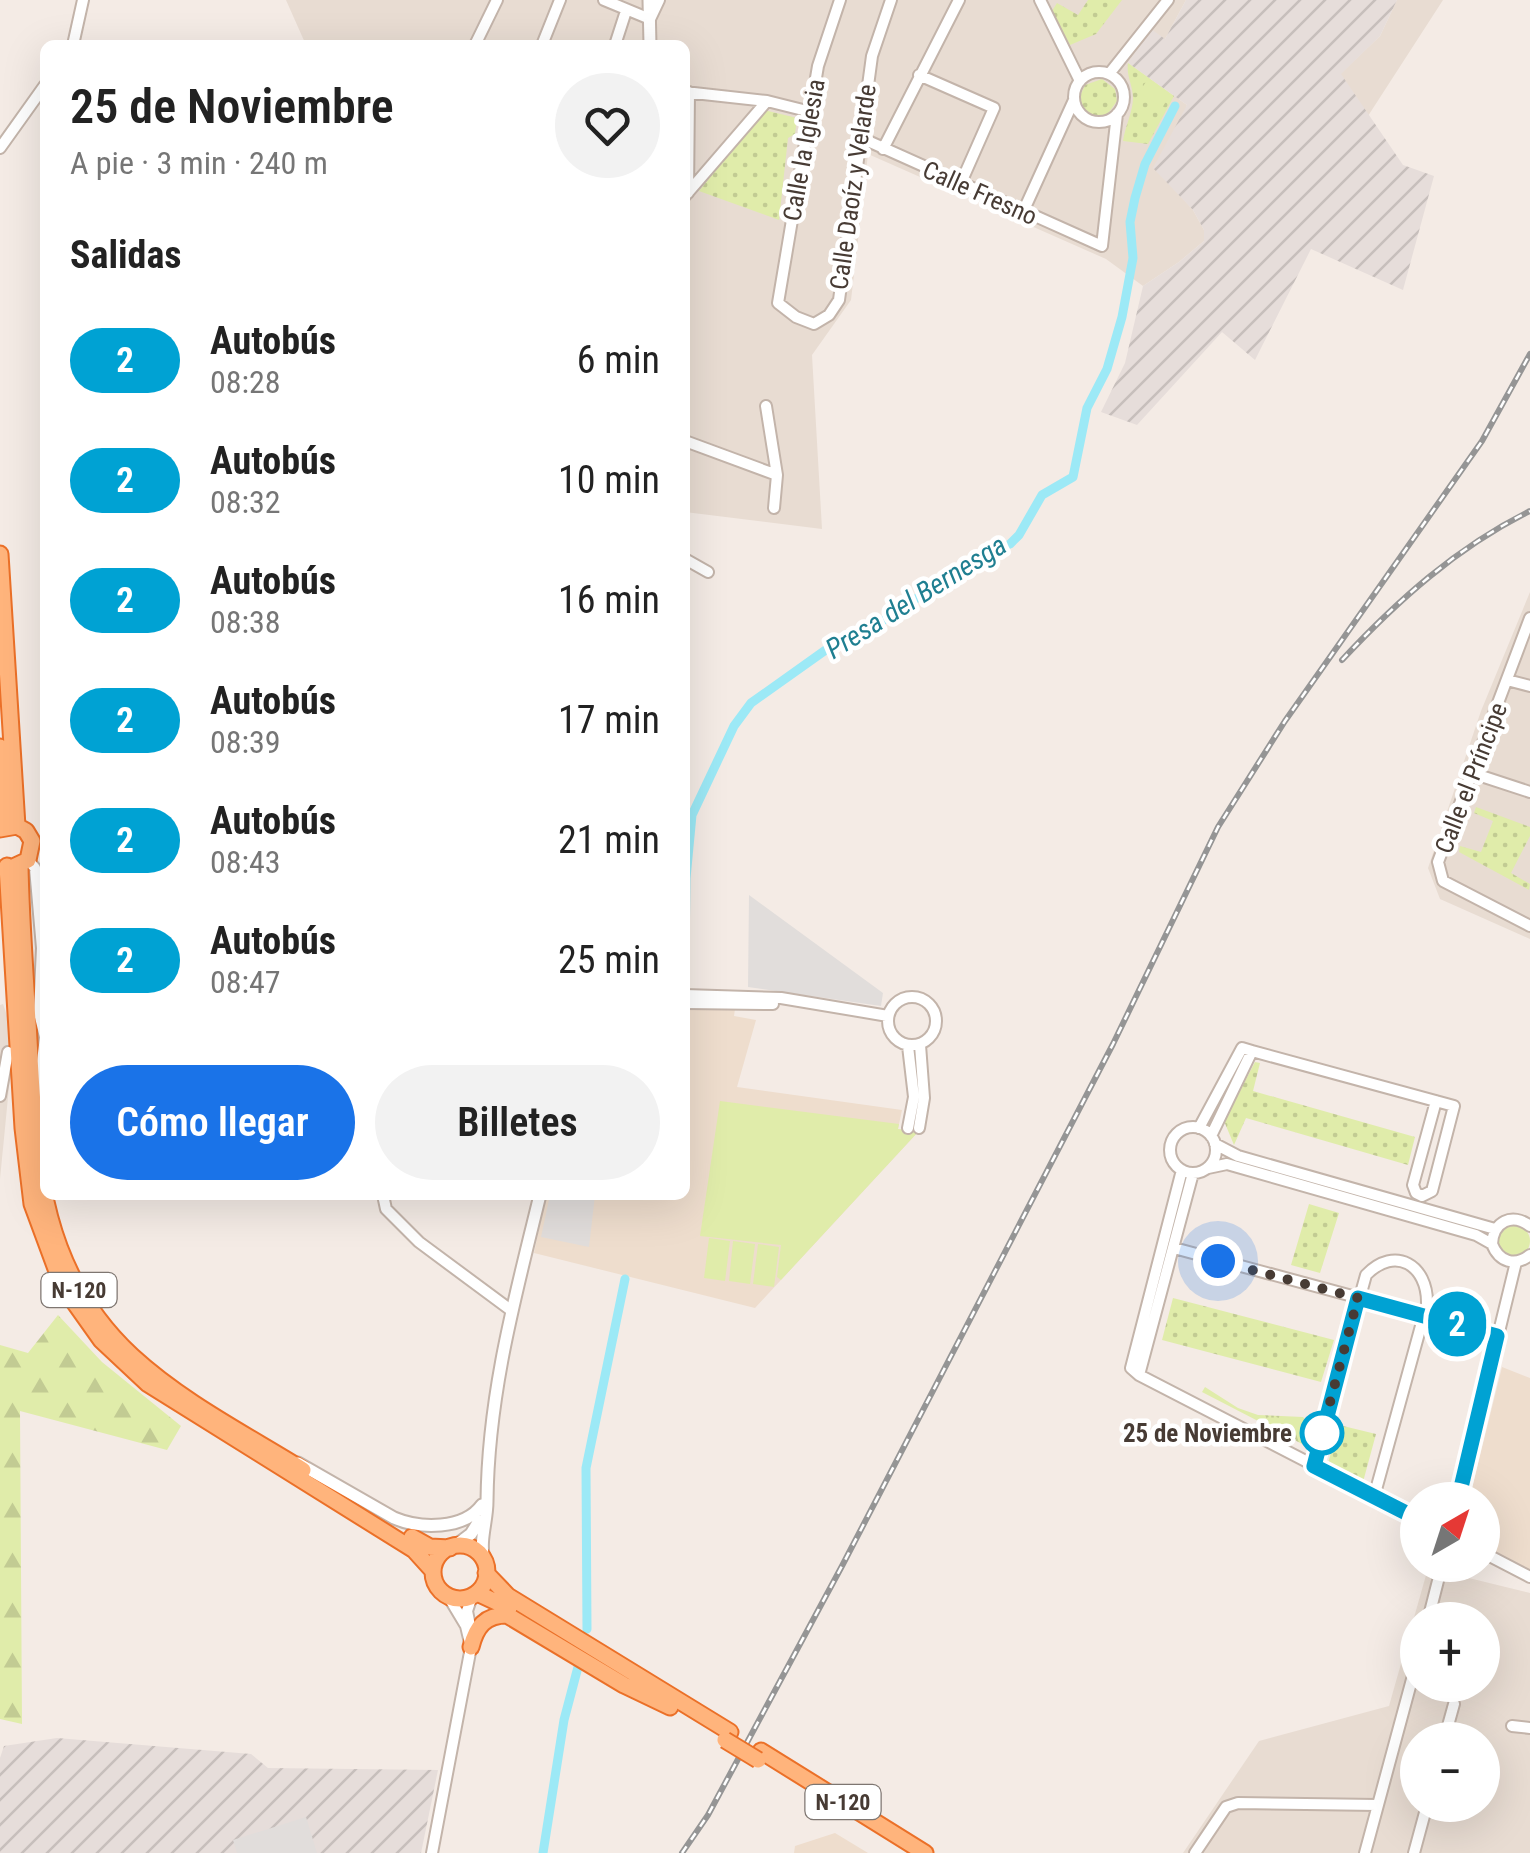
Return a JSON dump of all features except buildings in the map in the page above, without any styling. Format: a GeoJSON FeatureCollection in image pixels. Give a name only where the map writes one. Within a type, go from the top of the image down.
{"type":"FeatureCollection","features":[{"type":"Feature","properties":{"kind":"highway","name":"N-120"},"geometry":{"type":"LineString","coordinates":[[0,554],[7,827]]}},
{"type":"Feature","properties":{"kind":"highway","name":"N-120"},"geometry":{"type":"LineString","coordinates":[[0,747],[1,797],[7,827]]}},
{"type":"Feature","properties":{"kind":"highway","name":"N-120"},"geometry":{"type":"LineString","coordinates":[[7,827],[26,832],[32,840],[14,864],[23,1128],[32,1204],[62,1285],[101,1340],[148,1384],[409,1547],[433,1571]]}},
{"type":"Feature","properties":{"kind":"highway","name":"N-120"},"geometry":{"type":"LineString","coordinates":[[14,864],[40,1163]]}},
{"type":"Feature","properties":{"kind":"highway","name":"N-120"},"geometry":{"type":"LineString","coordinates":[[45,1200],[62,1257],[88,1305],[120,1344],[164,1383],[424,1545],[452,1547]]}},
{"type":"Feature","properties":{"kind":"highway"},"geometry":{"type":"LineString","coordinates":[[452,1547],[472,1549],[485,1568],[475,1594],[462,1599],[448,1596],[436,1584],[433,1571],[438,1558],[452,1547]]}},
{"type":"Feature","properties":{"kind":"highway","name":"N-120"},"geometry":{"type":"LineString","coordinates":[[485,1568],[508,1596],[727,1736],[925,1853]]}},
{"type":"Feature","properties":{"kind":"highway","name":"N-120"},"geometry":{"type":"LineString","coordinates":[[475,1594],[497,1601],[670,1707],[727,1736]]}},
{"type":"Feature","properties":{"kind":"highway"},"geometry":{"type":"LineString","coordinates":[[472,1642],[486,1619],[507,1615],[624,1685],[670,1707]]}},
{"type":"Feature","properties":{"kind":"highway","name":"N-120"},"geometry":{"type":"LineString","coordinates":[[760,1756],[907,1853]]}},
{"type":"Feature","properties":{"kind":"street"},"geometry":{"type":"LineString","coordinates":[[74,40],[83,0]]}},
{"type":"Feature","properties":{"kind":"street"},"geometry":{"type":"LineString","coordinates":[[477,40],[497,0]]}},
{"type":"Feature","properties":{"kind":"street"},"geometry":{"type":"LineString","coordinates":[[544,40],[560,0]]}},
{"type":"Feature","properties":{"kind":"street"},"geometry":{"type":"LineString","coordinates":[[604,0],[650,19]]}},
{"type":"Feature","properties":{"kind":"street"},"geometry":{"type":"LineString","coordinates":[[649,0],[650,40]]}},
{"type":"Feature","properties":{"kind":"street"},"geometry":{"type":"LineString","coordinates":[[650,19],[659,0]]}},
{"type":"Feature","properties":{"kind":"street","name":"Calle la Iglesia"},"geometry":{"type":"LineString","coordinates":[[778,302],[818,66],[840,0]]}},
{"type":"Feature","properties":{"kind":"street","name":"Calle Daoíz y Velarde"},"geometry":{"type":"LineString","coordinates":[[778,302],[796,317],[814,324],[829,315],[839,300],[872,56],[891,0]]}},
{"type":"Feature","properties":{"kind":"street"},"geometry":{"type":"LineString","coordinates":[[883,149],[959,0]]}},
{"type":"Feature","properties":{"kind":"street"},"geometry":{"type":"LineString","coordinates":[[1109,74],[1168,0]]}},
{"type":"Feature","properties":{"kind":"street"},"geometry":{"type":"LineString","coordinates":[[1044,2],[1080,81]]}},
{"type":"Feature","properties":{"kind":"street"},"geometry":{"type":"LineString","coordinates":[[616,40],[626,11]]}},
{"type":"Feature","properties":{"kind":"street"},"geometry":{"type":"LineString","coordinates":[[1024,212],[1080,81],[1093,73],[1109,74],[1124,92],[1118,114],[1108,120],[1090,120],[1082,115],[1074,99]]}},
{"type":"Feature","properties":{"kind":"street"},"geometry":{"type":"LineString","coordinates":[[919,74],[994,108],[960,184]]}},
{"type":"Feature","properties":{"kind":"street"},"geometry":{"type":"LineString","coordinates":[[0,148],[40,92]]}},
{"type":"Feature","properties":{"kind":"street"},"geometry":{"type":"LineString","coordinates":[[690,92],[767,101],[811,112]]}},
{"type":"Feature","properties":{"kind":"street"},"geometry":{"type":"LineString","coordinates":[[690,190],[767,101]]}},
{"type":"Feature","properties":{"kind":"street","name":"Calle Fresno"},"geometry":{"type":"LineString","coordinates":[[859,137],[1102,246],[1118,114]]}},
{"type":"Feature","properties":{"kind":"street"},"geometry":{"type":"LineString","coordinates":[[766,406],[777,475],[774,508]]}},
{"type":"Feature","properties":{"kind":"street"},"geometry":{"type":"LineString","coordinates":[[690,442],[777,475]]}},
{"type":"Feature","properties":{"kind":"street"},"geometry":{"type":"LineString","coordinates":[[690,562],[708,572]]}},
{"type":"Feature","properties":{"kind":"street","name":"Calle el Príncipe"},"geometry":{"type":"LineString","coordinates":[[1530,618],[1438,862],[1443,881],[1530,926]]}},
{"type":"Feature","properties":{"kind":"street"},"geometry":{"type":"LineString","coordinates":[[1508,680],[1530,686]]}},
{"type":"Feature","properties":{"kind":"street"},"geometry":{"type":"LineString","coordinates":[[1472,773],[1530,792]]}},
{"type":"Feature","properties":{"kind":"street"},"geometry":{"type":"LineString","coordinates":[[14,864],[35,868],[40,915]]}},
{"type":"Feature","properties":{"kind":"street"},"geometry":{"type":"LineString","coordinates":[[40,987],[40,1016]]}},
{"type":"Feature","properties":{"kind":"street"},"geometry":{"type":"LineString","coordinates":[[910,996],[929,1002],[935,1011],[935,1031],[914,1045],[898,1041],[888,1019],[892,1006],[910,996]]}},
{"type":"Feature","properties":{"kind":"street"},"geometry":{"type":"LineString","coordinates":[[690,999],[777,1004],[888,1019]]}},
{"type":"Feature","properties":{"kind":"street"},"geometry":{"type":"LineString","coordinates":[[914,1045],[914,1128]]}},
{"type":"Feature","properties":{"kind":"street"},"geometry":{"type":"LineString","coordinates":[[1199,1128],[1242,1048],[1252,1051],[1436,1101],[1454,1106],[1432,1190],[1422,1196],[1414,1185],[1436,1101]]}},
{"type":"Feature","properties":{"kind":"street"},"geometry":{"type":"LineString","coordinates":[[1208,1168],[1215,1157],[1213,1140],[1252,1051]]}},
{"type":"Feature","properties":{"kind":"street"},"geometry":{"type":"LineString","coordinates":[[0,1096],[8,1052]]}},
{"type":"Feature","properties":{"kind":"street"},"geometry":{"type":"LineString","coordinates":[[34,1121],[40,1066]]}},
{"type":"Feature","properties":{"kind":"street"},"geometry":{"type":"LineString","coordinates":[[1495,1229],[1238,1156],[1199,1128],[1185,1128],[1171,1145],[1172,1159],[1188,1171],[1227,1164],[1476,1235],[1492,1244],[1500,1258],[1516,1262],[1530,1254]]}},
{"type":"Feature","properties":{"kind":"street"},"geometry":{"type":"LineString","coordinates":[[1140,1375],[1174,1248],[1188,1171]]}},
{"type":"Feature","properties":{"kind":"street"},"geometry":{"type":"LineString","coordinates":[[1188,1171],[1131,1368],[1400,1510]]}},
{"type":"Feature","properties":{"kind":"street"},"geometry":{"type":"LineString","coordinates":[[384,1200],[386,1209],[419,1242],[512,1311]]}},
{"type":"Feature","properties":{"kind":"street"},"geometry":{"type":"LineString","coordinates":[[485,1568],[480,1536],[487,1504],[494,1393],[539,1200]]}},
{"type":"Feature","properties":{"kind":"street"},"geometry":{"type":"LineString","coordinates":[[1492,1244],[1495,1229],[1510,1218],[1530,1226]]}},
{"type":"Feature","properties":{"kind":"street"},"geometry":{"type":"LineString","coordinates":[[1174,1248],[1497,1336]]}},
{"type":"Feature","properties":{"kind":"street"},"geometry":{"type":"LineString","coordinates":[[1314,1466],[1366,1275],[1385,1261],[1410,1264],[1424,1280],[1426,1304],[1374,1496]]}},
{"type":"Feature","properties":{"kind":"street"},"geometry":{"type":"LineString","coordinates":[[1462,1482],[1516,1262]]}},
{"type":"Feature","properties":{"kind":"street"},"geometry":{"type":"LineString","coordinates":[[273,1452],[402,1522],[445,1524],[474,1515],[482,1505]]}},
{"type":"Feature","properties":{"kind":"street"},"geometry":{"type":"LineString","coordinates":[[452,1547],[475,1529],[486,1488]]}},
{"type":"Feature","properties":{"kind":"street"},"geometry":{"type":"LineString","coordinates":[[1500,1561],[1530,1577]]}},
{"type":"Feature","properties":{"kind":"street"},"geometry":{"type":"LineString","coordinates":[[432,1853],[472,1642],[467,1611],[475,1594]]}},
{"type":"Feature","properties":{"kind":"street"},"geometry":{"type":"LineString","coordinates":[[448,1596],[472,1642]]}},
{"type":"Feature","properties":{"kind":"street"},"geometry":{"type":"LineString","coordinates":[[1364,1853],[1406,1702]]}},
{"type":"Feature","properties":{"kind":"street"},"geometry":{"type":"LineString","coordinates":[[1449,1722],[1454,1704]]}},
{"type":"Feature","properties":{"kind":"street"},"geometry":{"type":"LineString","coordinates":[[1512,1726],[1530,1728]]}},
{"type":"Feature","properties":{"kind":"street"},"geometry":{"type":"LineString","coordinates":[[1195,1853],[1226,1807],[1238,1803],[1377,1805]]}},
{"type":"Feature","properties":{"kind":"street"},"geometry":{"type":"LineString","coordinates":[[1414,1853],[1422,1822]]}},
{"type":"Feature","properties":{"kind":"shaded area"},"geometry":{"type":"Polygon","coordinates":[[[286,0],[1186,0],[1165,39],[1128,63],[1187,105],[1168,182],[1193,210],[1204,230],[1204,241],[1143,286],[1106,259],[868,154],[851,300],[812,355],[822,529],[690,513],[690,40],[304,40],[286,0]]]}},
{"type":"Feature","properties":{"kind":"shaded area"},"geometry":{"type":"Polygon","coordinates":[[[1186,0],[1397,0],[1380,36],[1341,74],[1403,165],[1434,176],[1403,290],[1311,249],[1255,360],[1222,332],[1137,425],[1101,412],[1125,363],[1143,286],[1204,241],[1204,230],[1193,210],[1153,168],[1187,105],[1128,63],[1151,29],[1165,39],[1186,0]]]}},
{"type":"Feature","properties":{"kind":"shaded area"},"geometry":{"type":"Polygon","coordinates":[[[1397,0],[1443,0],[1368,116],[1340,74],[1380,36],[1397,0]]]}},
{"type":"Feature","properties":{"kind":"shaded area"},"geometry":{"type":"Polygon","coordinates":[[[1530,592],[1530,939],[1440,899],[1428,868],[1481,711],[1530,592]]]}},
{"type":"Feature","properties":{"kind":"shaded area"},"geometry":{"type":"Polygon","coordinates":[[[749,895],[883,993],[881,1006],[748,987],[749,895]]]}},
{"type":"Feature","properties":{"kind":"shaded area"},"geometry":{"type":"Polygon","coordinates":[[[3,1004],[14,1036],[0,1179],[0,1005],[3,1004]]]}},
{"type":"Feature","properties":{"kind":"shaded area"},"geometry":{"type":"Polygon","coordinates":[[[690,1009],[735,1009],[734,1016],[756,1020],[737,1087],[902,1110],[898,1129],[918,1132],[755,1308],[534,1253],[545,1200],[690,1200],[690,1009]]]}},
{"type":"Feature","properties":{"kind":"shaded area"},"geometry":{"type":"Polygon","coordinates":[[[549,1200],[594,1200],[589,1247],[541,1237],[549,1200]]]}},
{"type":"Feature","properties":{"kind":"shaded area"},"geometry":{"type":"Polygon","coordinates":[[[1502,1367],[1530,1378],[1530,1570],[1500,1554],[1500,1482],[1473,1482],[1502,1367]]]}},
{"type":"Feature","properties":{"kind":"shaded area"},"geometry":{"type":"Polygon","coordinates":[[[1424,1582],[1485,1582],[1530,1593],[1530,1853],[1183,1853],[1259,1741],[1389,1706],[1400,1667],[1400,1702],[1500,1702],[1500,1602],[1418,1602],[1424,1582]]]}},
{"type":"Feature","properties":{"kind":"shaded area"},"geometry":{"type":"Polygon","coordinates":[[[57,1738],[251,1754],[268,1768],[438,1770],[421,1853],[0,1853],[0,1758],[4,1746],[57,1738]]]}},
{"type":"Feature","properties":{"kind":"shaded area"},"geometry":{"type":"Polygon","coordinates":[[[306,1817],[317,1853],[237,1853],[233,1840],[306,1817]]]}},
{"type":"Feature","properties":{"kind":"shaded area"},"geometry":{"type":"Polygon","coordinates":[[[835,1833],[868,1853],[794,1853],[795,1846],[835,1833]]]}},
{"type":"Feature","properties":{"kind":"green space"},"geometry":{"type":"Polygon","coordinates":[[[1088,0],[1122,0],[1096,34],[1070,45],[1052,11],[1057,3],[1078,15],[1088,0]]]}},
{"type":"Feature","properties":{"kind":"green space"},"geometry":{"type":"Polygon","coordinates":[[[1128,63],[1174,96],[1148,144],[1123,141],[1133,98],[1128,63]]]}},
{"type":"Feature","properties":{"kind":"green space"},"geometry":{"type":"Polygon","coordinates":[[[1102,79],[1115,89],[1117,101],[1107,115],[1097,116],[1085,110],[1080,96],[1085,85],[1102,79]]]}},
{"type":"Feature","properties":{"kind":"green space"},"geometry":{"type":"Polygon","coordinates":[[[1148,79],[1170,95],[1162,108],[1139,92],[1148,79]]]}},
{"type":"Feature","properties":{"kind":"green space"},"geometry":{"type":"Polygon","coordinates":[[[764,110],[797,118],[795,134],[788,138],[779,220],[699,191],[764,110]]]}},
{"type":"Feature","properties":{"kind":"green space"},"geometry":{"type":"Polygon","coordinates":[[[1476,807],[1530,827],[1530,836],[1511,873],[1530,884],[1529,890],[1459,852],[1460,846],[1481,852],[1493,821],[1474,813],[1476,807]]]}},
{"type":"Feature","properties":{"kind":"green space"},"geometry":{"type":"Polygon","coordinates":[[[1255,1062],[1260,1063],[1253,1091],[1415,1137],[1408,1165],[1246,1118],[1234,1145],[1224,1121],[1255,1062]]]}},
{"type":"Feature","properties":{"kind":"green space"},"geometry":{"type":"Polygon","coordinates":[[[720,1101],[899,1124],[898,1129],[918,1132],[781,1280],[777,1277],[781,1245],[700,1236],[720,1101]]]}},
{"type":"Feature","properties":{"kind":"green space"},"geometry":{"type":"Polygon","coordinates":[[[1309,1204],[1339,1213],[1320,1273],[1291,1265],[1309,1204]]]}},
{"type":"Feature","properties":{"kind":"green space"},"geometry":{"type":"Polygon","coordinates":[[[1514,1225],[1525,1230],[1530,1241],[1525,1252],[1514,1257],[1503,1252],[1498,1241],[1503,1230],[1514,1225]]]}},
{"type":"Feature","properties":{"kind":"green space"},"geometry":{"type":"Polygon","coordinates":[[[709,1238],[730,1241],[725,1281],[704,1278],[709,1238]]]}},
{"type":"Feature","properties":{"kind":"green space"},"geometry":{"type":"Polygon","coordinates":[[[733,1241],[755,1244],[750,1284],[729,1281],[733,1241]]]}},
{"type":"Feature","properties":{"kind":"green space"},"geometry":{"type":"Polygon","coordinates":[[[758,1244],[779,1247],[774,1287],[753,1284],[758,1244]]]}},
{"type":"Feature","properties":{"kind":"green space"},"geometry":{"type":"Polygon","coordinates":[[[1173,1298],[1334,1340],[1321,1382],[1162,1340],[1173,1298]]]}},
{"type":"Feature","properties":{"kind":"green space"},"geometry":{"type":"Polygon","coordinates":[[[58,1315],[102,1362],[181,1426],[167,1450],[20,1411],[22,1724],[0,1719],[0,1345],[28,1353],[58,1315]]]}},
{"type":"Feature","properties":{"kind":"green space"},"geometry":{"type":"Polygon","coordinates":[[[1205,1387],[1238,1408],[1258,1415],[1303,1417],[1310,1425],[1304,1445],[1202,1392],[1205,1387]]]}},
{"type":"Feature","properties":{"kind":"green space"},"geometry":{"type":"Polygon","coordinates":[[[1339,1425],[1376,1434],[1363,1482],[1328,1463],[1339,1425]]]}},
{"type":"Feature","properties":{"kind":"waterway","name":"Presa del Bernesga"},"geometry":{"type":"LineString","coordinates":[[690,836],[692,815],[734,726],[751,703],[827,649],[881,622],[941,582],[952,570],[1010,544],[1042,495],[1073,477],[1087,408],[1107,369],[1122,317],[1133,258],[1130,222],[1135,198],[1145,164],[1175,106]]}},
{"type":"Feature","properties":{"kind":"waterway","name":"Presa del Bernesga"},"geometry":{"type":"LineString","coordinates":[[587,1629],[586,1468],[625,1279]]}},
{"type":"Feature","properties":{"kind":"waterway","name":"Presa del Bernesga"},"geometry":{"type":"LineString","coordinates":[[543,1853],[564,1720],[578,1667]]}},
{"type":"Feature","properties":{"kind":"railway"},"geometry":{"type":"LineString","coordinates":[[682,1853],[708,1815],[842,1566],[1113,1044],[1218,827],[1285,721],[1482,441],[1530,354]]}},
{"type":"Feature","properties":{"kind":"railway"},"geometry":{"type":"LineString","coordinates":[[1342,660],[1429,577],[1478,541],[1530,511]]}},
{"type":"Feature","properties":{"kind":"bus line","name":"2"},"geometry":{"type":"LineString","coordinates":[[1400,1510],[1314,1466],[1358,1298],[1497,1336],[1462,1482]]}},
{"type":"Feature","properties":{"kind":"place","name":"25 de Noviembre"},"geometry":{"type":"Point","coordinates":[1322,1433]}},
{"type":"Feature","properties":{"kind":"route"},"geometry":{"type":"LineString","coordinates":[[1218,1261],[1358,1298],[1321,1436],[1322,1433]]}}]}
